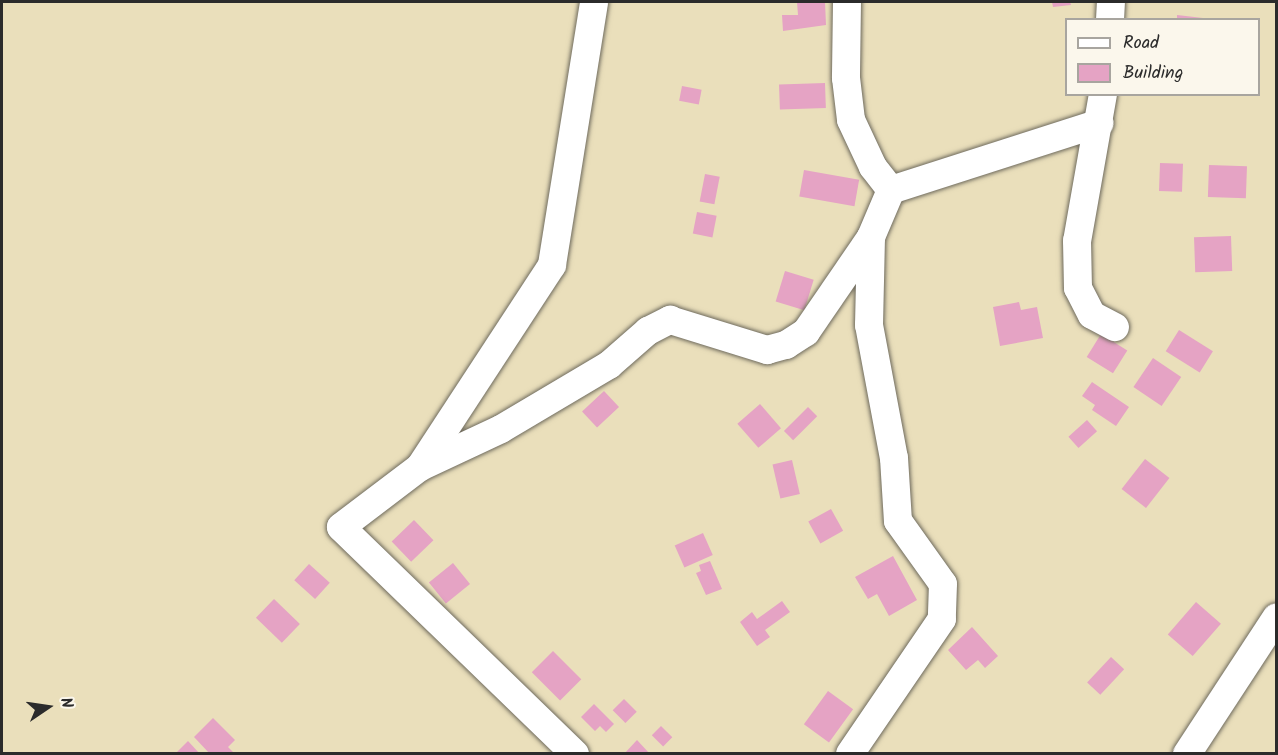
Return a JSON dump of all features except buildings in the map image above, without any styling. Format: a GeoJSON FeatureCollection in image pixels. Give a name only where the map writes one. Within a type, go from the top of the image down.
{"type":"FeatureCollection","features":[{"type":"Feature","properties":{"kind":"street"},"geometry":{"type":"LineString","coordinates":[[420,467],[552,265],[594,2]]}},
{"type":"Feature","properties":{"kind":"street"},"geometry":{"type":"LineString","coordinates":[[847,2],[846,78],[851,120],[873,167],[891,190]]}},
{"type":"Feature","properties":{"kind":"street"},"geometry":{"type":"LineString","coordinates":[[1110,18],[1111,2]]}},
{"type":"Feature","properties":{"kind":"street"},"geometry":{"type":"LineString","coordinates":[[1103,96],[1100,123],[1077,241],[1078,288],[1092,315],[1115,327]]}},
{"type":"Feature","properties":{"kind":"street"},"geometry":{"type":"LineString","coordinates":[[576,753],[341,527],[420,467],[501,429],[609,365],[648,331],[670,320],[767,350],[786,345],[806,332],[871,237],[891,190],[1100,123]]}},
{"type":"Feature","properties":{"kind":"street"},"geometry":{"type":"LineString","coordinates":[[850,753],[942,619],[943,584],[898,521],[894,458],[868,325],[871,237]]}},
{"type":"Feature","properties":{"kind":"street"},"geometry":{"type":"LineString","coordinates":[[1187,753],[1276,618]]}}]}
